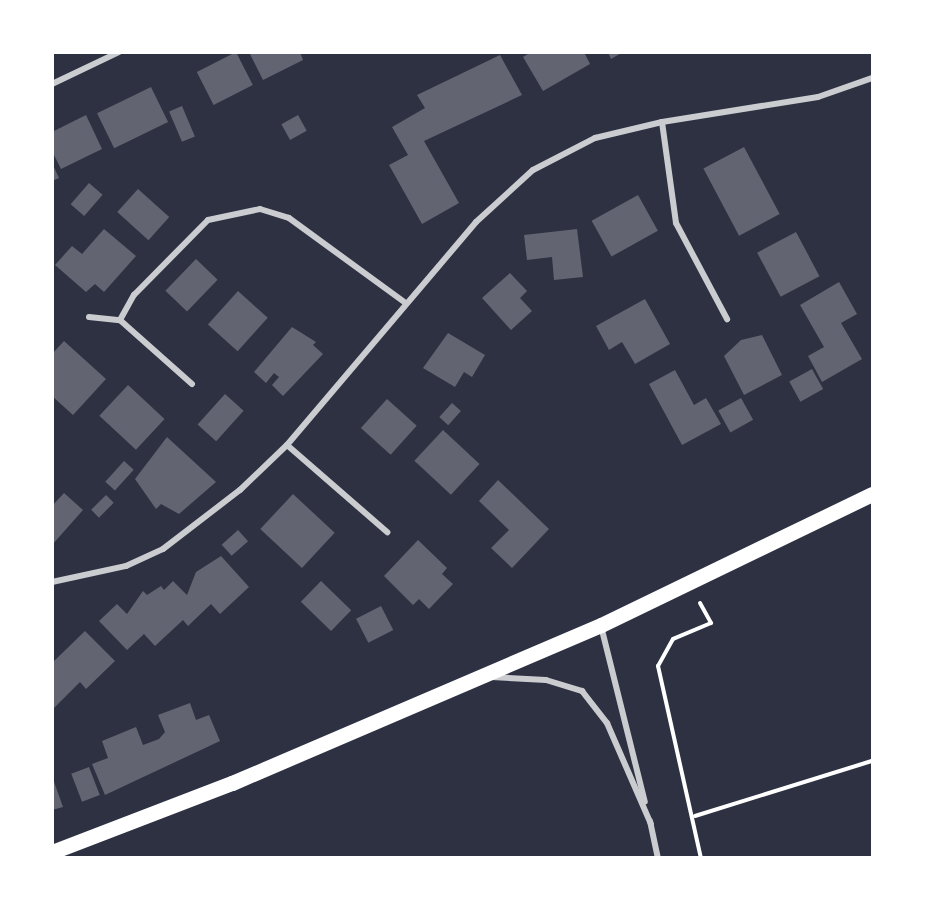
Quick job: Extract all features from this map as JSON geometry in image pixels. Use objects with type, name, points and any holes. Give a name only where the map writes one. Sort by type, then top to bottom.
[{"type":"main road","points":[[52,852],[601,625],[873,494]]},
{"type":"street","points":[[52,84],[119,52]]},
{"type":"street","points":[[52,582],[126,566],[163,549],[240,490],[287,445],[404,302],[476,222],[532,170],[595,138],[662,122],[818,97],[873,78]]},
{"type":"street","points":[[662,122],[676,223],[727,319]]},
{"type":"street","points":[[120,320],[134,295],[208,220],[260,209],[315,234],[404,302]]},
{"type":"street","points":[[89,317],[120,320],[192,384]]},
{"type":"street","points":[[287,445],[387,532]]},
{"type":"street","points":[[601,625],[658,858]]},
{"type":"street","points":[[481,676],[546,680],[582,691],[607,723],[651,824]]},
{"type":"path","points":[[690,584],[711,623],[673,639],[658,666],[696,816],[701,858]]},
{"type":"path","points":[[696,816],[873,761]]},
{"type":"building","points":[[236,52],[253,85],[214,105],[197,72]]},
{"type":"building","points":[[249,52],[300,52],[303,60],[263,80]]},
{"type":"building","points":[[531,52],[584,52],[590,64],[543,91],[523,57]]},
{"type":"building","points":[[608,52],[623,52],[611,59]]},
{"type":"building","points":[[500,55],[522,95],[424,141],[459,203],[422,224],[389,165],[408,155],[392,127],[425,108],[417,95]]},
{"type":"building","points":[[151,87],[168,122],[114,148],[97,113]]},
{"type":"building","points":[[182,106],[195,136],[182,142],[169,111]]},
{"type":"building","points":[[86,115],[102,149],[61,169],[52,151],[52,132]]},
{"type":"building","points":[[298,115],[307,131],[290,140],[281,124]]},
{"type":"building","points":[[744,147],[780,214],[739,236],[703,169]]},
{"type":"building","points":[[52,163],[59,178],[52,181]]},
{"type":"building","points":[[89,183],[103,195],[84,216],[71,204]]},
{"type":"building","points":[[138,189],[169,217],[148,240],[117,212]]},
{"type":"building","points":[[638,195],[658,231],[612,257],[592,221]]},
{"type":"building","points":[[104,229],[136,256],[104,292],[95,284],[86,292],[55,265],[72,246],[82,254]]},
{"type":"building","points":[[577,229],[583,277],[554,280],[552,257],[527,260],[524,235]]},
{"type":"building","points":[[796,232],[819,276],[781,297],[757,253]]},
{"type":"building","points":[[196,259],[218,280],[187,311],[165,291]]},
{"type":"building","points":[[510,273],[527,291],[520,298],[532,311],[511,330],[482,298]]},
{"type":"building","points":[[839,282],[857,314],[841,323],[862,359],[822,382],[808,356],[824,347],[800,305]]},
{"type":"building","points":[[238,291],[268,318],[238,351],[208,324]]},
{"type":"building","points":[[645,299],[670,344],[635,364],[622,342],[609,350],[596,326]]},
{"type":"building","points":[[292,327],[316,342],[313,345],[323,354],[283,396],[272,385],[279,377],[274,373],[266,383],[254,372]]},
{"type":"building","points":[[448,333],[485,355],[472,377],[464,372],[455,387],[423,368]]},
{"type":"building","points":[[762,335],[782,375],[744,395],[724,356],[741,340]]},
{"type":"building","points":[[64,341],[106,379],[73,415],[52,396],[52,354]]},
{"type":"building","points":[[812,369],[823,389],[800,402],[789,382]]},
{"type":"building","points":[[675,370],[694,405],[706,398],[721,424],[682,445],[649,384]]},
{"type":"building","points":[[128,385],[165,419],[136,450],[99,416]]},
{"type":"building","points":[[225,394],[244,411],[216,441],[198,424]]},
{"type":"building","points":[[741,398],[753,420],[730,432],[718,411]]},
{"type":"building","points":[[387,399],[417,426],[391,455],[361,428]]},
{"type":"building","points":[[452,403],[461,411],[448,425],[439,417]]},
{"type":"building","points":[[443,430],[480,464],[451,495],[414,461]]},
{"type":"building","points":[[167,437],[216,482],[179,514],[161,504],[156,509],[135,479]]},
{"type":"building","points":[[124,461],[134,470],[115,491],[105,482]]},
{"type":"building","points":[[498,480],[549,529],[512,568],[491,548],[509,530],[479,501]]},
{"type":"building","points":[[64,493],[83,510],[52,545],[52,506]]},
{"type":"building","points":[[293,494],[335,533],[302,568],[260,529]]},
{"type":"building","points":[[106,495],[114,503],[99,518],[91,510]]},
{"type":"building","points":[[238,530],[248,541],[232,556],[222,545]]},
{"type":"building","points":[[418,540],[447,568],[442,574],[453,584],[429,609],[419,599],[413,605],[384,576]]},
{"type":"building","points":[[221,556],[249,587],[220,614],[211,604],[188,626],[183,620],[155,646],[144,634],[127,650],[99,621],[117,604],[127,614],[143,591],[147,595],[161,586],[164,590],[173,581],[187,595],[196,572]]},
{"type":"building","points":[[321,581],[351,610],[331,631],[301,602]]},
{"type":"building","points":[[381,606],[393,630],[368,643],[356,619]]},
{"type":"building","points":[[85,631],[115,661],[86,689],[80,682],[54,708],[52,663]]},
{"type":"building","points":[[190,703],[196,720],[209,715],[220,741],[105,795],[92,764],[108,758],[102,741],[136,727],[143,745],[159,739],[165,732],[158,715]]},
{"type":"building","points":[[89,767],[100,795],[82,802],[71,774]]},
{"type":"building","points":[[52,776],[63,807],[52,810]]}]
